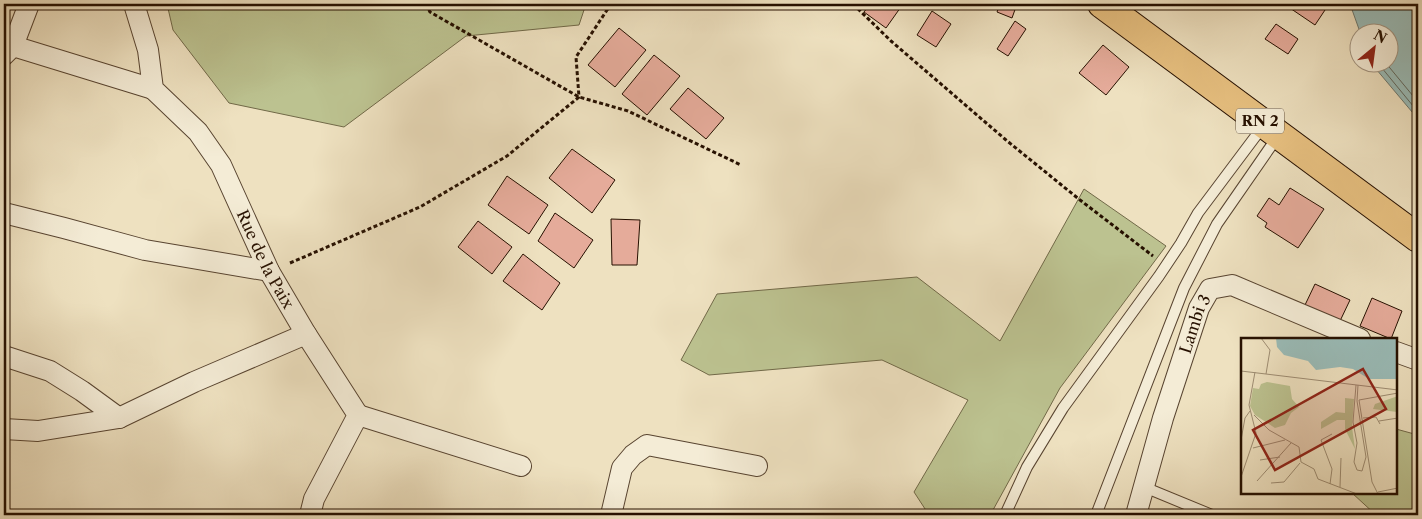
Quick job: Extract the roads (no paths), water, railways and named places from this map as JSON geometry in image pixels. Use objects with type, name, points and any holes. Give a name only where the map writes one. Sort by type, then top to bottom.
[{"type":"main road","name":"RN 2","points":[[1102,4],[1418,238]]},
{"type":"street","points":[[29,4],[8,51],[153,89],[148,50],[134,4]]},
{"type":"street","name":"Rue de la Paix","points":[[153,89],[198,132],[221,165],[269,272],[358,415]]},
{"type":"street","points":[[4,213],[145,250],[269,272]]},
{"type":"street","name":"Lambi 3","points":[[1136,515],[1163,418],[1199,308],[1210,289],[1232,285],[1358,338]]},
{"type":"street","points":[[4,429],[38,431],[118,418],[194,382],[306,334]]},
{"type":"street","points":[[1397,352],[1418,360]]},
{"type":"street","points":[[4,356],[50,371],[82,391],[118,418]]},
{"type":"street","points":[[310,515],[314,499],[358,415],[521,466]]},
{"type":"street","points":[[611,515],[622,468],[633,455],[647,445],[757,466]]},
{"type":"lane","points":[[1005,515],[1027,467],[1063,408],[1166,266],[1198,213],[1271,130]]},
{"type":"lane","points":[[1096,515],[1184,288],[1217,224],[1271,130]]},
{"type":"lane","points":[[1144,486],[1212,515]]},
{"type":"water","points":[[1350,4],[1418,4],[1418,119],[1379,72],[1400,72],[1400,22],[1356,22]]}]
